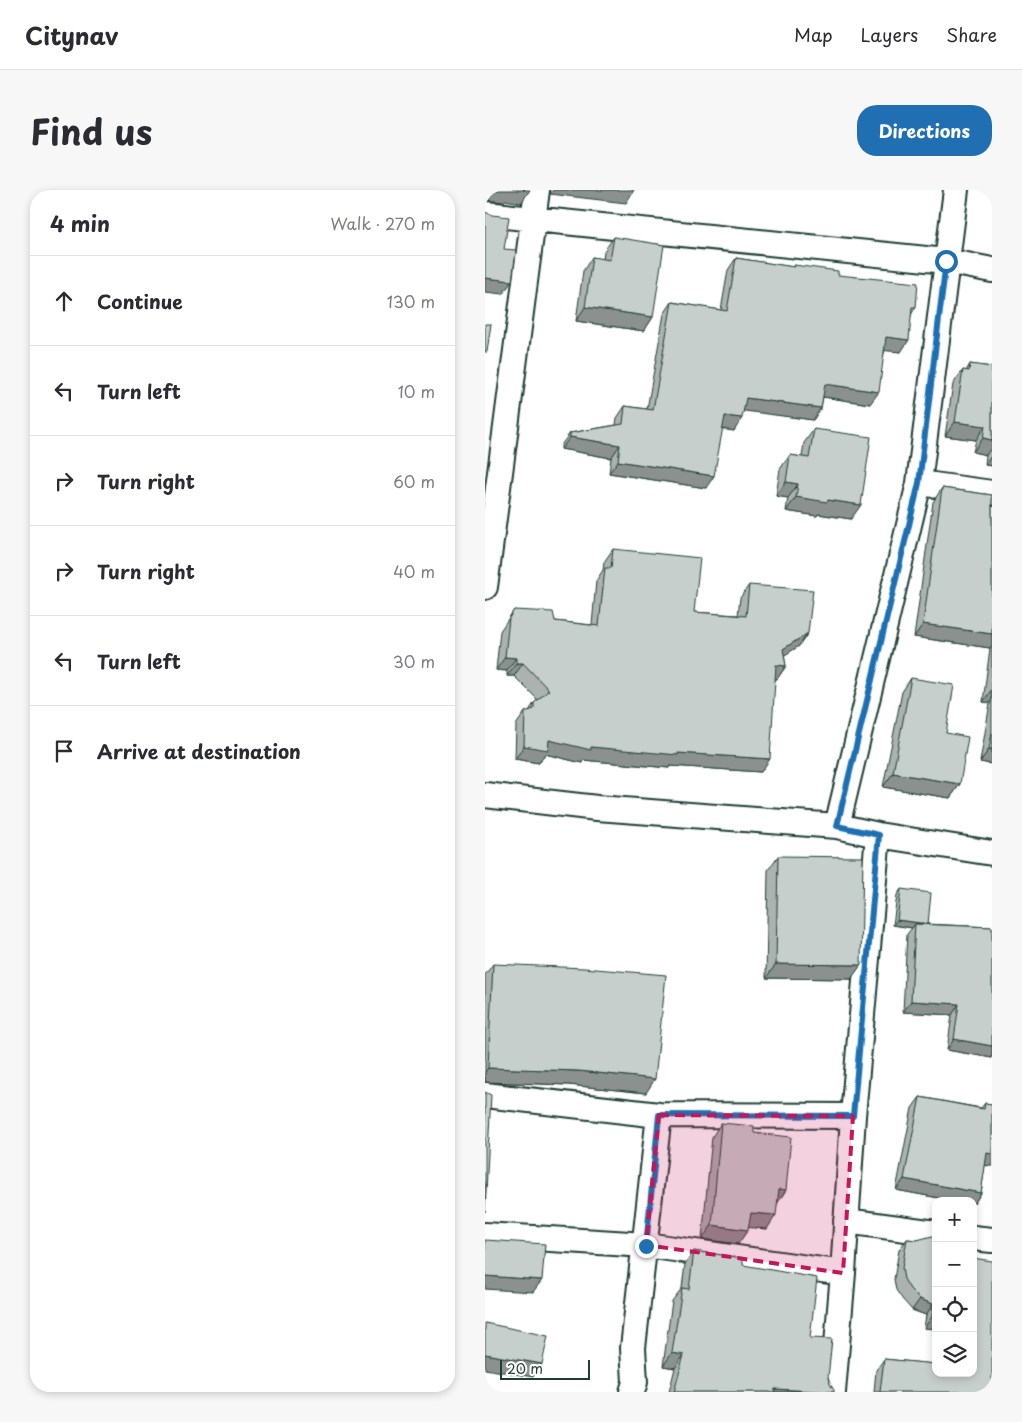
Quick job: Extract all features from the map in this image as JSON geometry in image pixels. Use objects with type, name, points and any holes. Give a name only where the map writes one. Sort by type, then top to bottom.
[{"type":"street","points":[[485,586],[537,190]]},
{"type":"street","points":[[837,826],[919,483],[956,190]]},
{"type":"street","points":[[485,214],[946,261],[992,270]]},
{"type":"street","points":[[919,483],[992,493]]},
{"type":"street","points":[[485,796],[597,808],[837,826],[879,835],[992,853]]},
{"type":"street","points":[[833,1392],[853,1116],[879,835]]},
{"type":"street","points":[[485,1095],[659,1115],[853,1116]]},
{"type":"street","points":[[631,1392],[635,1382],[633,1348],[646,1246],[659,1115]]},
{"type":"street","points":[[846,1221],[932,1232]]},
{"type":"street","points":[[485,1236],[646,1246],[843,1273]]},
{"type":"street","points":[[977,1238],[992,1240]]},
{"type":"highlighted area","points":[[659,1115],[853,1116],[843,1273],[646,1245]]},
{"type":"building","points":[[485,212],[492,215],[509,217],[504,249],[516,250],[512,281],[485,278]]},
{"type":"building","points":[[614,237],[664,245],[653,317],[585,307],[592,257],[610,260]]},
{"type":"building","points":[[736,258],[794,267],[794,265],[838,271],[838,275],[918,283],[916,307],[912,307],[909,340],[886,337],[879,392],[825,384],[821,408],[746,398],[742,418],[725,416],[714,476],[618,461],[620,445],[570,437],[570,433],[623,424],[625,406],[653,410],[672,302],[727,311]]},
{"type":"building","points":[[485,324],[491,324],[487,352],[485,352]]},
{"type":"building","points":[[970,364],[992,367],[992,440],[983,438],[985,426],[955,422],[963,370],[969,371]]},
{"type":"building","points":[[814,429],[871,437],[861,505],[796,497],[798,484],[786,482],[790,455],[809,458]]},
{"type":"building","points":[[942,488],[992,495],[992,634],[923,624]]},
{"type":"building","points":[[613,549],[700,558],[694,612],[746,616],[749,585],[813,590],[808,633],[783,649],[786,666],[776,665],[770,759],[678,753],[678,755],[591,747],[591,750],[549,740],[548,750],[524,746],[525,712],[534,709],[534,703],[549,690],[523,663],[516,663],[516,658],[505,657],[509,618],[514,610],[553,612],[555,621],[599,626],[605,568],[611,568]]},
{"type":"building","points":[[911,678],[954,685],[946,733],[968,737],[960,784],[893,773]]},
{"type":"building","points":[[992,733],[992,749],[989,749]]},
{"type":"building","points":[[778,856],[863,857],[861,965],[776,964]]},
{"type":"building","points":[[901,889],[931,893],[928,924],[897,920]]},
{"type":"building","points":[[915,924],[992,927],[992,1046],[954,1039],[959,1004],[911,1001]]},
{"type":"building","points":[[493,964],[584,968],[666,975],[655,1079],[579,1071],[488,1068]]},
{"type":"building","points":[[485,1092],[491,1095],[485,1212]]},
{"type":"building","points":[[920,1097],[984,1109],[985,1103],[992,1104],[992,1154],[987,1153],[981,1193],[904,1179]]},
{"type":"building","points":[[721,1123],[754,1126],[754,1133],[791,1137],[786,1190],[779,1189],[776,1215],[751,1213],[748,1230],[712,1225]]},
{"type":"building","points":[[932,1236],[932,1304],[920,1299],[910,1289],[904,1279],[902,1268],[907,1239],[917,1240]]},
{"type":"building","points":[[485,1240],[545,1244],[542,1280],[485,1276]]},
{"type":"building","points":[[694,1251],[743,1258],[743,1265],[817,1278],[810,1338],[832,1339],[828,1378],[834,1392],[775,1389],[774,1392],[674,1392],[684,1355],[672,1353],[682,1288],[689,1289]]},
{"type":"building","points":[[977,1259],[992,1261],[992,1392],[880,1392],[884,1359],[932,1364],[932,1377],[977,1377]]},
{"type":"building","points":[[485,1323],[548,1336],[542,1364],[485,1354]]},
{"type":"route","points":[[646,1246],[659,1115],[853,1116],[879,835],[837,826],[919,483],[946,261]]}]
